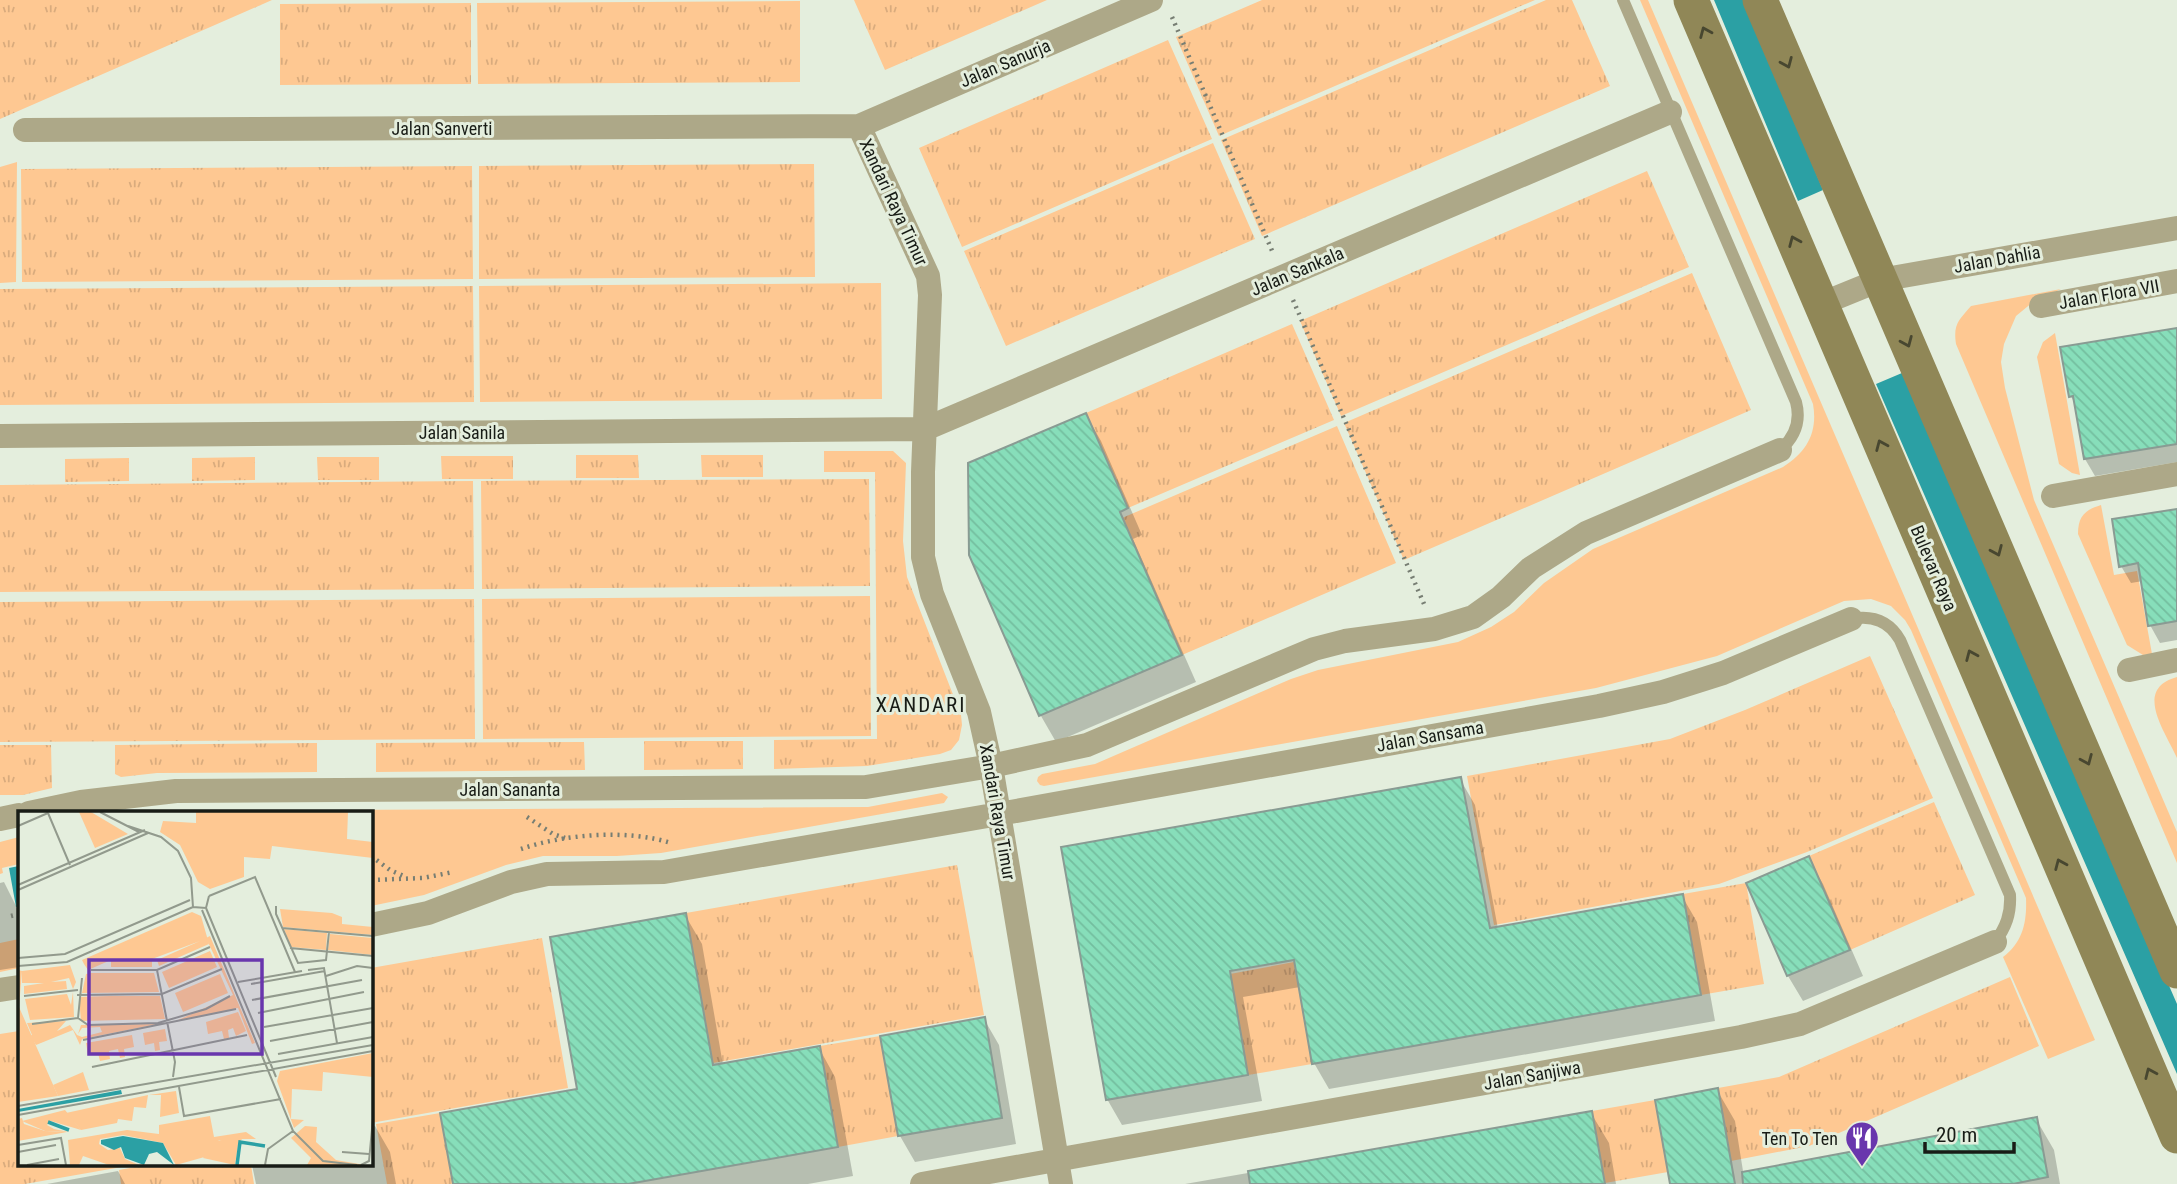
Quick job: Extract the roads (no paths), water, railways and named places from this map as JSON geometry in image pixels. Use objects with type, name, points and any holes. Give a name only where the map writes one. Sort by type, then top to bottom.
[{"type":"street","name":"Bulevar Raya","points":[[1691,0],[2177,1136]]},
{"type":"street","points":[[1760,0],[2177,971]]},
{"type":"street","name":"Jalan Sanurja","points":[[859,126],[1161,6]]},
{"type":"street","name":"Jalan Sankala","points":[[925,429],[1670,112]]},
{"type":"street","name":"Jalan Sanverti","points":[[25,130],[859,126]]},
{"type":"street","name":"Xandari Raya Timur","points":[[859,126],[928,276],[930,295],[923,557],[932,594],[979,712],[992,766],[1058,1172]]},
{"type":"street","name":"Jalan Dahlia","points":[[1821,304],[1880,280],[2177,228]]},
{"type":"street","name":"Jalan Flora VII","points":[[2041,306],[2177,281]]},
{"type":"street","name":"Jalan Sanila","points":[[0,436],[925,429]]},
{"type":"street","points":[[992,766],[1087,745],[1314,649],[1345,641],[1434,629],[1473,617],[1501,597],[1531,568],[1586,533],[1780,450]]},
{"type":"street","points":[[2053,496],[2177,474]]},
{"type":"street","name":"Jalan Sansama","points":[[999,814],[1664,692],[1723,673],[1851,619]]},
{"type":"street","points":[[2129,670],[2177,660]]},
{"type":"street","name":"Jalan Sananta","points":[[38,811],[81,802],[176,791],[866,787],[992,766]]},
{"type":"street","points":[[373,925],[428,913],[511,882],[547,874],[664,872],[999,814]]},
{"type":"street","points":[[0,819],[18,815]]},
{"type":"street","name":"Jalan Sanjiwa","points":[[922,1184],[1058,1172],[1800,1024],[1995,942]]},
{"type":"street","points":[[0,990],[18,987]]},
{"type":"lane","points":[[1623,0],[1796,402],[1796,427],[1793,436],[1780,450]]},
{"type":"lane","points":[[1851,619],[1861,617],[1881,621],[1896,632],[1900,640],[2010,895],[2009,915],[1995,942]]},
{"type":"water","points":[[1714,0],[1744,0],[1823,190],[1798,201]]},
{"type":"water","points":[[1902,373],[2177,1004],[2177,1074],[1876,384]]},
{"type":"water","points":[[18,866],[16,907],[9,868]]},
{"type":"place","name":"Ten To Ten","points":[[1862,1168]]},
{"type":"district","name":"XANDARI","points":[[921,705]]}]
